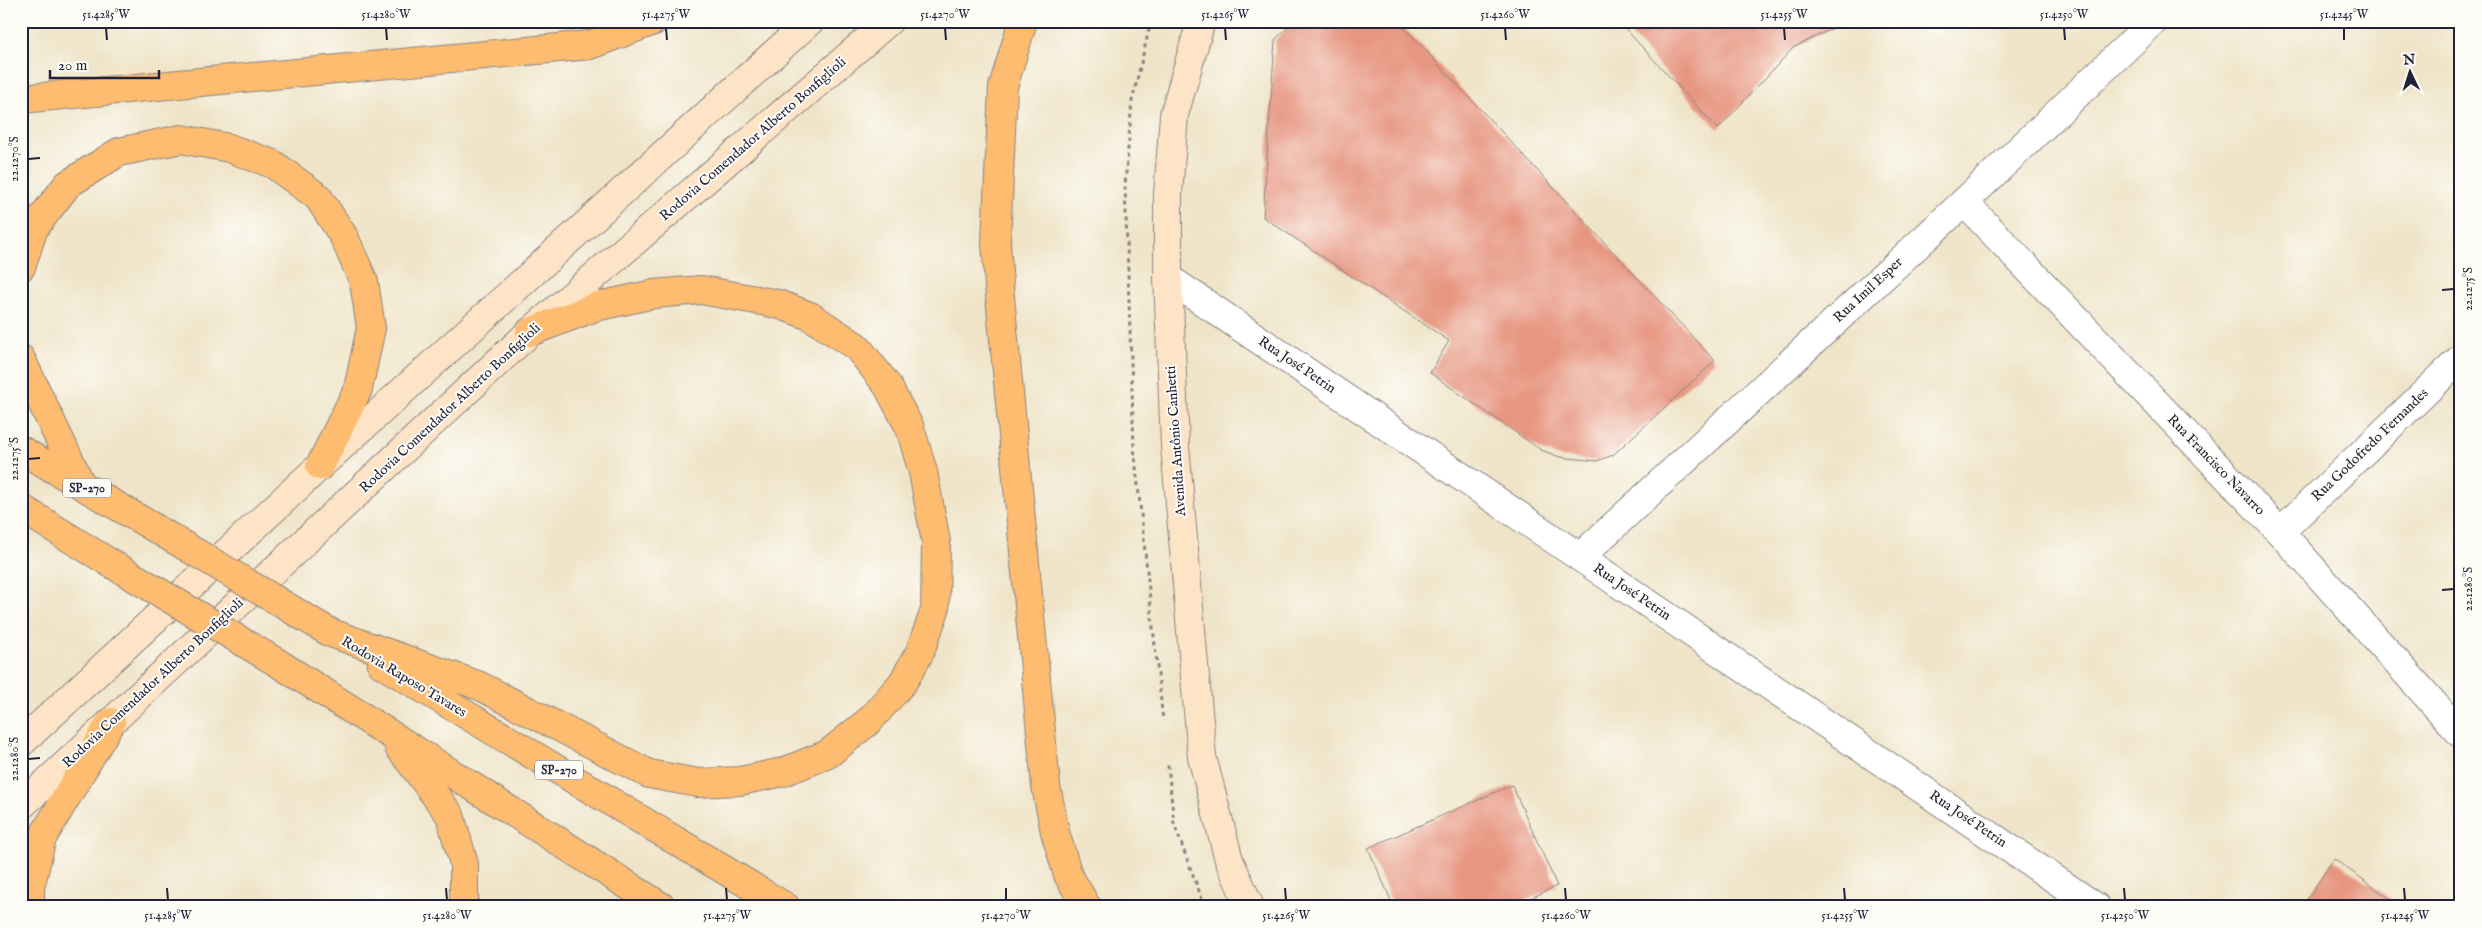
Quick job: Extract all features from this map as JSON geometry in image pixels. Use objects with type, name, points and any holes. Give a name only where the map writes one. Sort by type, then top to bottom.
[{"type":"highway","points":[[21,99],[590,45],[654,21]]},
{"type":"highway","points":[[1023,21],[1003,88],[996,242],[999,286],[1046,786],[1068,875],[1087,907]]},
{"type":"highway","points":[[21,267],[34,228],[68,184],[119,152],[181,139],[229,148],[273,164],[318,197],[344,237],[364,282],[371,328],[358,389],[320,466]]},
{"type":"highway","points":[[331,633],[480,686],[649,774],[698,784],[740,781],[774,774],[828,754],[870,720],[903,682],[920,652],[935,610],[936,542],[923,472],[910,428],[887,385],[857,347],[810,316],[778,304],[702,290],[654,294],[595,308],[530,332]]},
{"type":"highway","points":[[21,359],[81,484]]},
{"type":"highway","name":"Rodovia Raposo Tavares","points":[[21,450],[331,633],[786,907]]},
{"type":"highway","points":[[21,508],[278,663],[662,907]]},
{"type":"highway","points":[[30,907],[30,888],[42,838],[111,722]]},
{"type":"highway","points":[[388,733],[450,815],[464,864],[464,907]]},
{"type":"main road","points":[[21,743],[320,466],[810,21]]},
{"type":"main road","name":"Rodovia Comendador Alberto Bonfiglioli","points":[[21,806],[530,332],[888,21]]},
{"type":"main road","name":"Avenida Antônio Canhetti","points":[[1201,21],[1174,115],[1168,194],[1168,278],[1175,446],[1202,757],[1229,860],[1250,907]]},
{"type":"main road","name":"Avenida Antônio Canhetti","points":[[1229,860],[1263,907]]},
{"type":"street","name":"Rua Imil Esper","points":[[1580,557],[1964,202],[2154,21]]},
{"type":"street","name":"Rua Francisco Navarro","points":[[1964,202],[2280,532],[2461,734]]},
{"type":"street","name":"Rua José Petrin","points":[[1168,278],[2096,907]]},
{"type":"street","name":"Rua Godofredo Fernandes","points":[[2280,532],[2461,358]]},
{"type":"building","points":[[1294,21],[1398,21],[1715,361],[1613,455],[1597,461],[1560,457],[1541,450],[1430,373],[1449,341],[1263,217],[1275,40]]},
{"type":"building","points":[[1618,21],[1847,21],[1793,48],[1718,129]]},
{"type":"building","points":[[1512,785],[1557,886],[1511,907],[1394,907],[1368,848]]},
{"type":"building","points":[[2334,859],[2365,881],[2402,907],[2301,907]]}]
